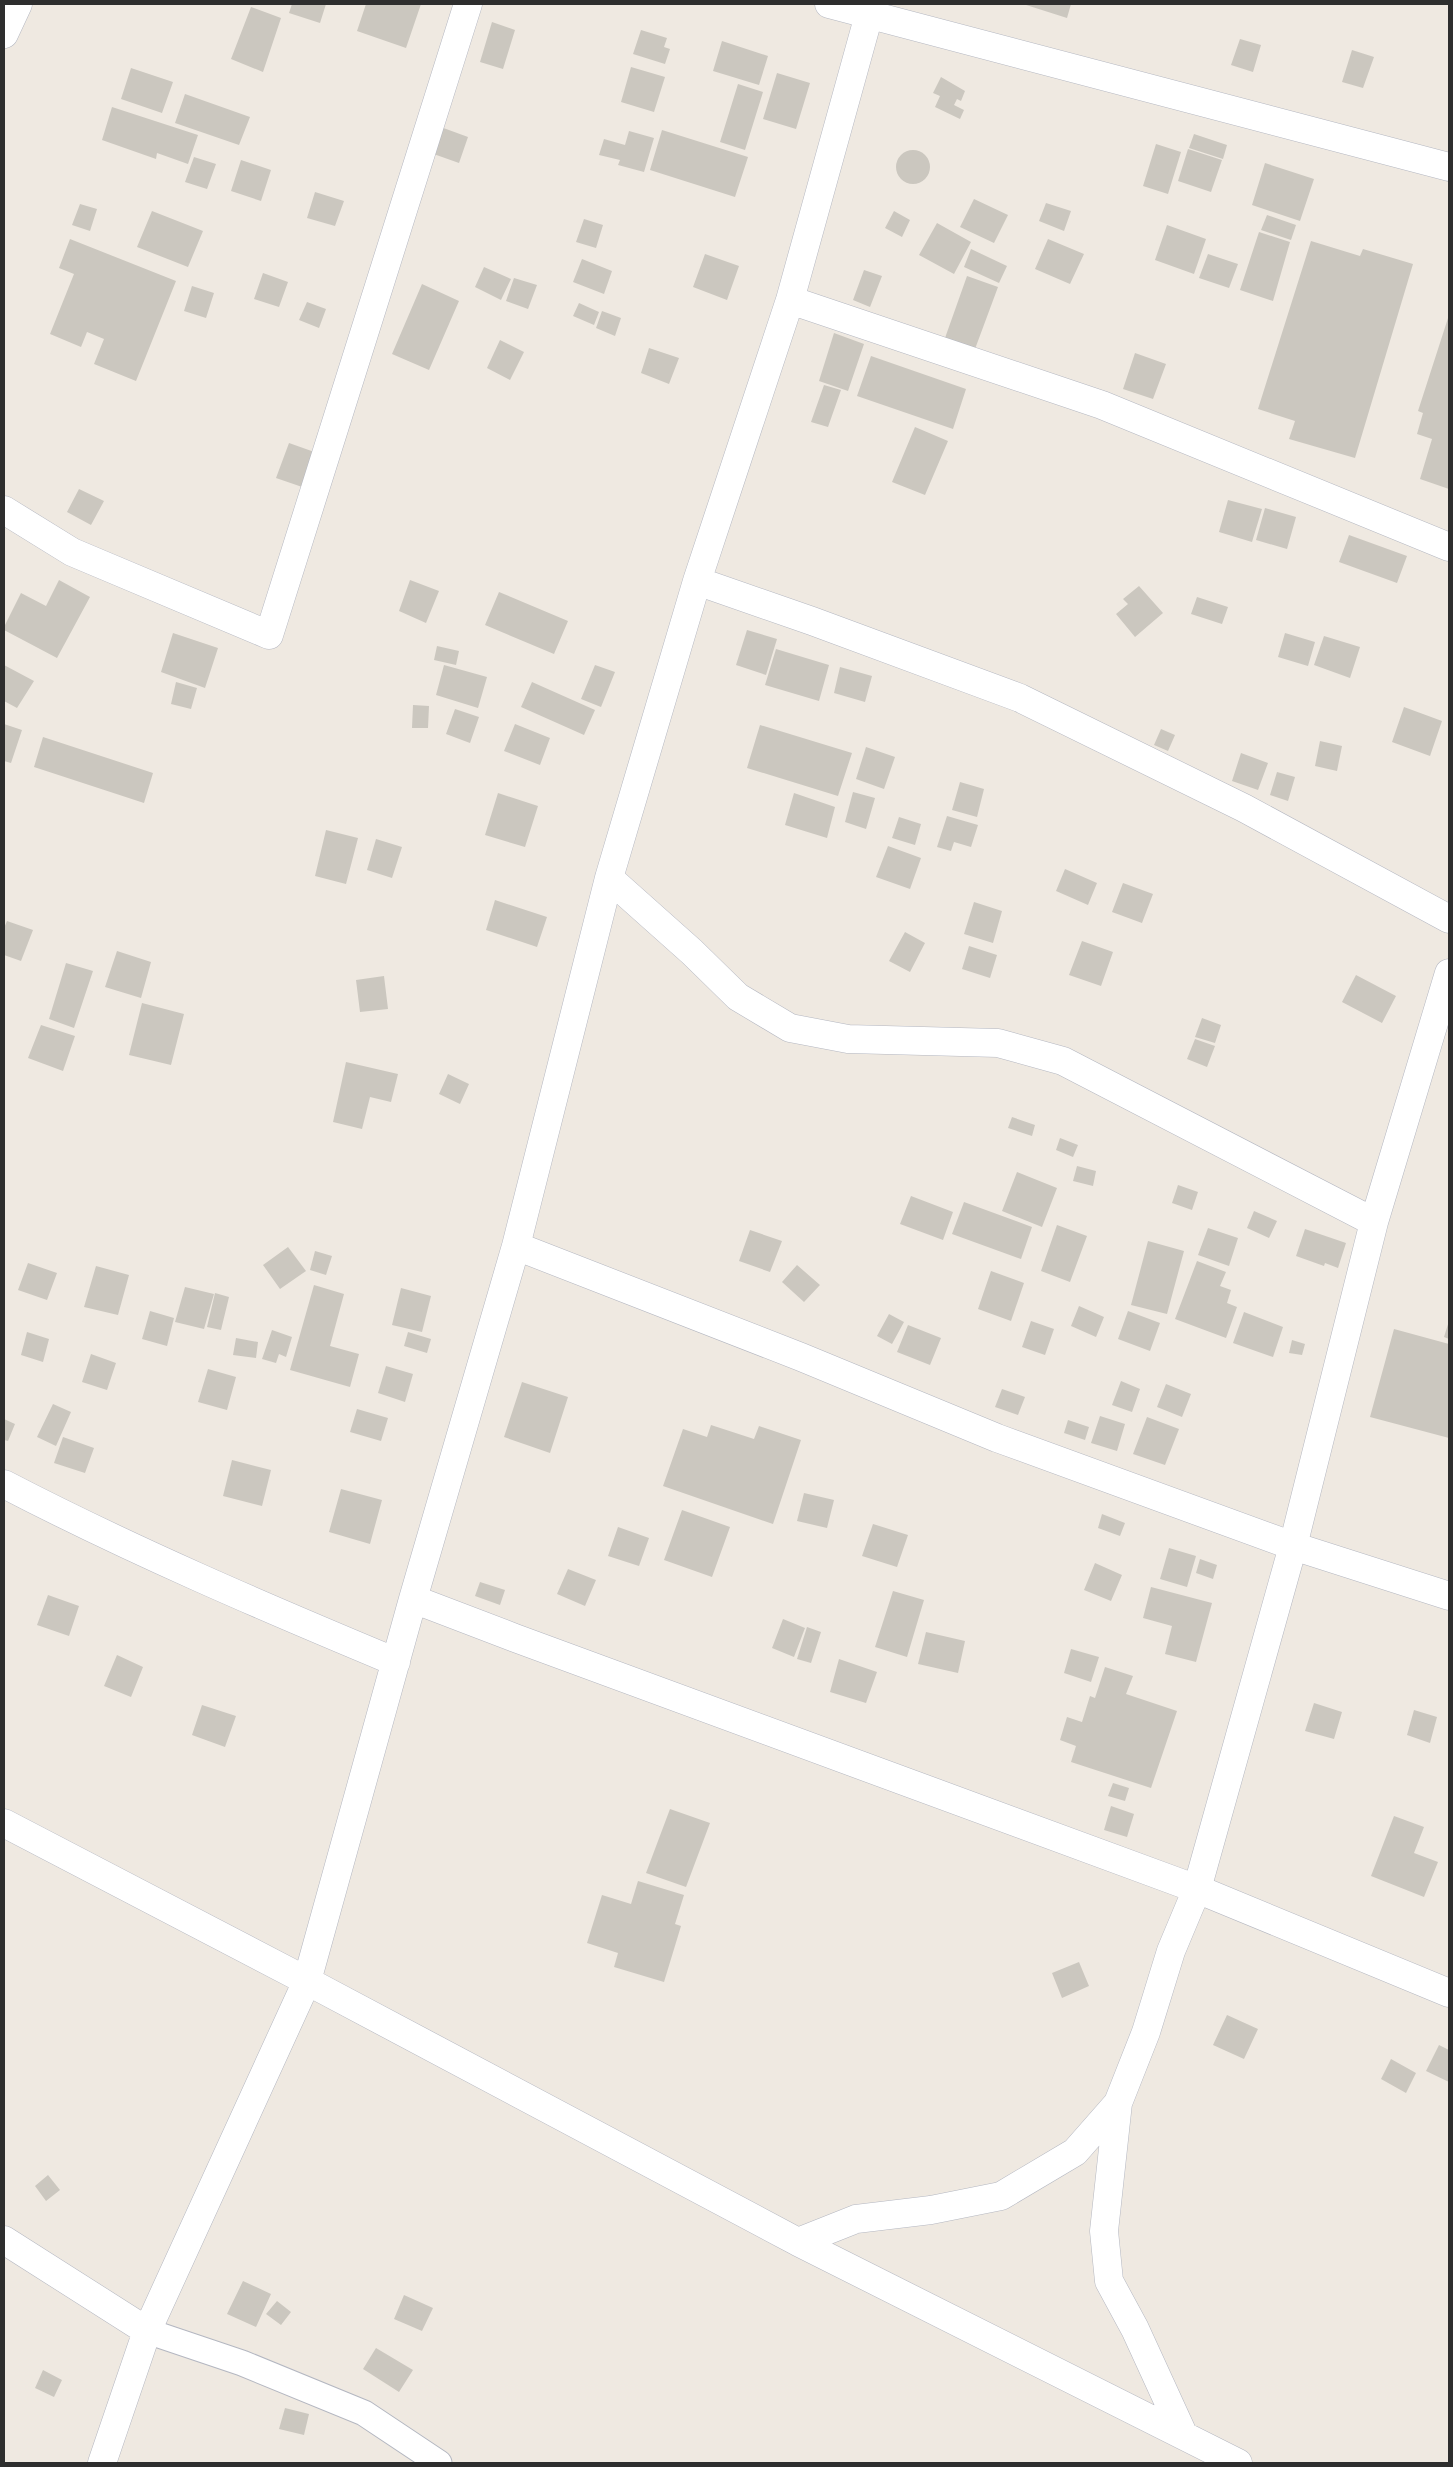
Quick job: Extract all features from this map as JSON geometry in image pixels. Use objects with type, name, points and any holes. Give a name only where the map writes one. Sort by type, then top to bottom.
[{"type":"street","points":[[4,34],[18,4]]},
{"type":"street","points":[[4,510],[72,552],[269,635],[468,4]]},
{"type":"street","points":[[829,4],[871,10],[1449,167]]},
{"type":"street","points":[[102,2463],[147,2331],[307,1981],[413,1598],[516,1246],[609,878],[697,581],[790,300],[871,10]]},
{"type":"street","points":[[790,300],[1102,405],[1449,547]]},
{"type":"street","points":[[697,581],[821,624],[1020,698],[1244,808],[1449,919]]},
{"type":"street","points":[[609,878],[692,952],[738,997],[790,1028],[848,1039],[998,1043],[1063,1061],[1374,1222]]},
{"type":"street","points":[[1184,2436],[1135,2329],[1109,2282],[1104,2231],[1118,2103],[1146,2032],[1170,1952],[1197,1889],[1293,1546],[1374,1222],[1449,973]]},
{"type":"street","points":[[516,1246],[792,1353],[997,1438],[1293,1546],[1449,1596]]},
{"type":"street","points":[[4,1484],[57,1511],[272,1610],[396,1662]]},
{"type":"street","points":[[413,1598],[515,1638],[1197,1889],[1449,1993]]},
{"type":"street","points":[[4,1823],[307,1981],[798,2242],[1238,2463]]},
{"type":"street","points":[[798,2242],[856,2219],[931,2210],[1001,2196],[1075,2152],[1118,2103]]},
{"type":"street","points":[[4,2240],[147,2331]]},
{"type":"lane","points":[[147,2331],[242,2364],[364,2413],[439,2463]]},
{"type":"building","points":[[292,4],[326,4],[320,23],[289,13]]},
{"type":"building","points":[[366,4],[421,4],[406,48],[357,31]]},
{"type":"building","points":[[1023,4],[1071,4],[1067,18]]},
{"type":"building","points":[[251,7],[281,18],[263,72],[231,59]]},
{"type":"building","points":[[492,22],[515,30],[503,69],[480,62]]},
{"type":"building","points":[[641,30],[667,38],[664,47],[670,49],[665,64],[633,54]]},
{"type":"building","points":[[1240,39],[1261,45],[1253,72],[1231,65]]},
{"type":"building","points":[[722,41],[768,56],[759,85],[713,71]]},
{"type":"building","points":[[1352,50],[1374,57],[1363,88],[1342,82]]},
{"type":"building","points":[[631,67],[665,77],[654,112],[621,102]]},
{"type":"building","points":[[131,68],[173,82],[162,113],[121,99]]},
{"type":"building","points":[[777,73],[810,83],[796,129],[763,119]]},
{"type":"building","points":[[941,77],[965,91],[961,101],[957,99],[954,105],[964,110],[960,119],[935,107],[940,96],[933,93]]},
{"type":"building","points":[[738,84],[763,92],[745,150],[720,142]]},
{"type":"building","points":[[185,94],[250,117],[239,145],[175,123]]},
{"type":"building","points":[[112,107],[198,135],[188,164],[157,153],[156,159],[102,140]]},
{"type":"building","points":[[438,126],[468,137],[459,163],[428,152]]},
{"type":"building","points":[[662,130],[748,157],[735,197],[650,170]]},
{"type":"building","points":[[629,131],[654,138],[644,172],[618,165],[620,160],[599,155],[604,139],[625,145]]},
{"type":"building","points":[[1194,134],[1227,145],[1223,159],[1189,148]]},
{"type":"building","points":[[1156,144],[1181,152],[1168,194],[1143,186]]},
{"type":"building","points":[[1188,149],[1222,160],[1211,192],[1178,181]]},
{"type":"building","points":[[913,150],[920,151],[925,155],[929,160],[929,174],[925,179],[920,183],[913,184],[906,183],[901,179],[897,174],[896,167],[897,160],[901,155],[906,151]]},
{"type":"building","points":[[194,157],[216,164],[207,189],[185,182]]},
{"type":"building","points":[[241,160],[271,170],[261,201],[231,191]]},
{"type":"building","points":[[1265,163],[1314,179],[1300,221],[1252,205]]},
{"type":"building","points":[[315,192],[344,201],[335,226],[307,218]]},
{"type":"building","points":[[974,199],[1008,215],[994,243],[960,227]]},
{"type":"building","points":[[1046,203],[1071,211],[1064,231],[1039,221]]},
{"type":"building","points":[[80,204],[97,209],[90,231],[72,225]]},
{"type":"building","points":[[152,211],[203,231],[188,267],[137,247]]},
{"type":"building","points":[[894,211],[910,220],[902,237],[885,228]]},
{"type":"building","points":[[1267,215],[1296,225],[1291,240],[1261,230]]},
{"type":"building","points":[[584,219],[603,225],[596,248],[576,242]]},
{"type":"building","points":[[937,223],[971,242],[954,274],[919,255]]},
{"type":"building","points":[[1167,225],[1206,239],[1194,274],[1155,260]]},
{"type":"building","points":[[1259,232],[1290,242],[1273,301],[1240,290]]},
{"type":"building","points":[[70,239],[176,281],[136,381],[94,364],[104,339],[87,332],[81,347],[50,334],[74,274],[59,268]]},
{"type":"building","points":[[1048,239],[1084,254],[1070,284],[1035,269]]},
{"type":"building","points":[[1311,241],[1360,256],[1363,249],[1413,264],[1355,458],[1289,439],[1295,421],[1258,409]]},
{"type":"building","points":[[971,249],[1007,266],[999,283],[964,267]]},
{"type":"building","points":[[705,254],[739,266],[727,300],[693,287]]},
{"type":"building","points":[[1208,254],[1238,264],[1229,288],[1199,278]]},
{"type":"building","points":[[582,259],[612,271],[604,294],[573,282]]},
{"type":"building","points":[[484,267],[511,279],[501,300],[475,287]]},
{"type":"building","points":[[864,270],[882,276],[870,307],[853,300]]},
{"type":"building","points":[[263,273],[288,282],[279,307],[254,299]]},
{"type":"building","points":[[967,276],[998,287],[975,349],[945,338]]},
{"type":"building","points":[[514,278],[537,285],[528,309],[506,301]]},
{"type":"building","points":[[422,284],[459,301],[429,370],[392,354]]},
{"type":"building","points":[[192,286],[214,293],[206,318],[184,311]]},
{"type":"building","points":[[307,302],[326,309],[319,328],[299,320]]},
{"type":"building","points":[[579,303],[599,312],[594,325],[573,316]]},
{"type":"building","points":[[602,311],[621,318],[615,336],[596,328]]},
{"type":"building","points":[[1449,315],[1449,489],[1420,479],[1432,439],[1417,434],[1423,413],[1418,411]]},
{"type":"building","points":[[834,333],[864,344],[848,391],[819,381]]},
{"type":"building","points":[[500,340],[524,352],[510,380],[487,368]]},
{"type":"building","points":[[649,348],[679,358],[669,384],[641,373]]},
{"type":"building","points":[[1135,353],[1166,364],[1153,399],[1123,389]]},
{"type":"building","points":[[871,356],[966,389],[953,429],[857,396]]},
{"type":"building","points":[[824,385],[841,390],[828,427],[811,422]]},
{"type":"building","points":[[915,427],[948,441],[925,495],[892,482]]},
{"type":"building","points":[[289,443],[320,454],[308,489],[276,478]]},
{"type":"building","points":[[79,489],[104,501],[91,525],[67,512]]},
{"type":"building","points":[[1228,500],[1262,509],[1252,542],[1219,532]]},
{"type":"building","points":[[1265,508],[1296,517],[1287,549],[1256,540]]},
{"type":"building","points":[[1349,535],[1407,556],[1397,583],[1339,562]]},
{"type":"building","points":[[59,580],[90,597],[57,658],[4,630],[4,627],[21,593],[46,606]]},
{"type":"building","points":[[410,580],[439,591],[426,623],[399,611]]},
{"type":"building","points":[[1139,586],[1163,613],[1135,637],[1116,614],[1128,604],[1123,599]]},
{"type":"building","points":[[499,592],[568,621],[554,654],[485,625]]},
{"type":"building","points":[[1197,597],[1228,607],[1222,624],[1191,614]]},
{"type":"building","points":[[747,630],[777,639],[766,675],[736,665]]},
{"type":"building","points":[[173,633],[218,648],[205,688],[161,672]]},
{"type":"building","points":[[1285,633],[1315,642],[1308,666],[1278,657]]},
{"type":"building","points":[[1324,636],[1360,647],[1350,678],[1314,665]]},
{"type":"building","points":[[437,646],[459,651],[456,665],[434,660]]},
{"type":"building","points":[[776,649],[829,665],[819,701],[765,685]]},
{"type":"building","points":[[4,665],[34,681],[17,708],[4,701]]},
{"type":"building","points":[[444,665],[487,677],[478,708],[436,695]]},
{"type":"building","points":[[595,665],[615,672],[601,707],[581,699]]},
{"type":"building","points":[[840,667],[872,676],[865,702],[834,693]]},
{"type":"building","points":[[176,682],[197,688],[191,709],[171,704]]},
{"type":"building","points":[[532,682],[595,710],[584,735],[521,707]]},
{"type":"building","points":[[413,705],[429,706],[428,728],[412,728]]},
{"type":"building","points":[[1404,707],[1442,721],[1430,756],[1392,742]]},
{"type":"building","points":[[455,709],[479,717],[470,743],[446,734]]},
{"type":"building","points":[[4,724],[22,730],[11,763],[4,761]]},
{"type":"building","points":[[515,724],[550,738],[540,765],[504,751]]},
{"type":"building","points":[[760,725],[852,753],[838,796],[747,768]]},
{"type":"building","points":[[1161,729],[1175,735],[1168,751],[1154,745]]},
{"type":"building","points":[[43,737],[153,773],[144,803],[34,767]]},
{"type":"building","points":[[1320,741],[1342,746],[1337,771],[1315,766]]},
{"type":"building","points":[[866,747],[895,757],[884,789],[856,779]]},
{"type":"building","points":[[1241,753],[1268,763],[1258,790],[1232,781]]},
{"type":"building","points":[[1277,772],[1295,777],[1288,801],[1270,795]]},
{"type":"building","points":[[960,782],[984,789],[977,817],[952,810]]},
{"type":"building","points":[[853,792],[875,798],[866,829],[845,822]]},
{"type":"building","points":[[498,793],[538,806],[525,847],[485,835]]},
{"type":"building","points":[[794,793],[835,807],[827,838],[785,825]]},
{"type":"building","points":[[947,816],[978,825],[971,847],[954,842],[951,851],[937,847]]},
{"type":"building","points":[[899,817],[921,824],[915,845],[892,838]]},
{"type":"building","points":[[326,830],[358,838],[346,884],[315,876]]},
{"type":"building","points":[[376,839],[402,847],[392,878],[367,870]]},
{"type":"building","points":[[888,846],[921,858],[910,889],[876,877]]},
{"type":"building","points":[[1065,869],[1097,883],[1088,905],[1056,891]]},
{"type":"building","points":[[1123,883],[1153,894],[1142,923],[1112,912]]},
{"type":"building","points":[[495,900],[547,917],[537,947],[486,930]]},
{"type":"building","points":[[974,902],[1002,911],[993,943],[964,934]]},
{"type":"building","points":[[7,921],[33,930],[21,961],[4,955],[4,928]]},
{"type":"building","points":[[905,932],[925,943],[910,972],[889,961]]},
{"type":"building","points":[[1082,941],[1113,952],[1101,986],[1069,975]]},
{"type":"building","points":[[969,946],[997,955],[990,978],[962,969]]},
{"type":"building","points":[[117,951],[151,962],[141,998],[105,987]]},
{"type":"building","points":[[66,963],[93,971],[74,1028],[49,1019]]},
{"type":"building","points":[[1356,975],[1396,996],[1382,1023],[1342,1002]]},
{"type":"building","points":[[384,976],[388,1009],[360,1012],[356,980]]},
{"type":"building","points":[[142,1003],[184,1014],[171,1065],[129,1055]]},
{"type":"building","points":[[1202,1018],[1221,1025],[1215,1043],[1195,1037]]},
{"type":"building","points":[[41,1025],[75,1036],[63,1071],[28,1058]]},
{"type":"building","points":[[1195,1039],[1215,1046],[1207,1067],[1187,1059]]},
{"type":"building","points":[[346,1062],[398,1074],[391,1102],[370,1097],[362,1129],[333,1122]]},
{"type":"building","points":[[448,1074],[469,1084],[460,1104],[439,1094]]},
{"type":"building","points":[[1012,1117],[1035,1125],[1032,1136],[1008,1128]]},
{"type":"building","points":[[1060,1138],[1078,1145],[1073,1157],[1056,1150]]},
{"type":"building","points":[[1077,1166],[1096,1171],[1093,1186],[1073,1181]]},
{"type":"building","points":[[1017,1172],[1057,1188],[1042,1227],[1002,1211]]},
{"type":"building","points":[[1178,1185],[1198,1192],[1192,1210],[1172,1203]]},
{"type":"building","points":[[911,1196],[953,1212],[943,1240],[900,1224]]},
{"type":"building","points":[[964,1202],[1032,1227],[1021,1259],[952,1234]]},
{"type":"building","points":[[1254,1211],[1277,1221],[1269,1238],[1247,1228]]},
{"type":"building","points":[[1057,1225],[1087,1236],[1070,1282],[1041,1271]]},
{"type":"building","points":[[1208,1228],[1238,1238],[1229,1266],[1198,1255]]},
{"type":"building","points":[[1305,1229],[1346,1243],[1338,1268],[1325,1263],[1324,1266],[1296,1256]]},
{"type":"building","points":[[750,1230],[782,1241],[770,1272],[739,1261]]},
{"type":"building","points":[[1148,1241],[1184,1251],[1167,1314],[1131,1305]]},
{"type":"building","points":[[288,1247],[306,1271],[280,1289],[263,1265]]},
{"type":"building","points":[[315,1251],[332,1256],[326,1275],[310,1270]]},
{"type":"building","points":[[1197,1261],[1226,1272],[1220,1286],[1231,1290],[1227,1303],[1237,1307],[1226,1338],[1175,1319]]},
{"type":"building","points":[[28,1263],[57,1273],[47,1300],[18,1290]]},
{"type":"building","points":[[797,1265],[820,1285],[804,1302],[782,1282]]},
{"type":"building","points":[[96,1266],[129,1275],[118,1315],[84,1307]]},
{"type":"building","points":[[991,1271],[1024,1283],[1011,1321],[978,1309]]},
{"type":"building","points":[[314,1285],[344,1294],[330,1346],[359,1354],[350,1387],[290,1370]]},
{"type":"building","points":[[185,1287],[214,1294],[204,1329],[175,1322]]},
{"type":"building","points":[[401,1288],[431,1296],[422,1332],[392,1325]]},
{"type":"building","points":[[215,1293],[229,1297],[221,1330],[207,1327]]},
{"type":"building","points":[[1079,1306],[1104,1317],[1096,1337],[1071,1326]]},
{"type":"building","points":[[150,1311],[174,1318],[167,1346],[142,1339]]},
{"type":"building","points":[[1128,1311],[1160,1323],[1150,1351],[1118,1339]]},
{"type":"building","points":[[1244,1312],[1283,1327],[1273,1357],[1233,1343]]},
{"type":"building","points":[[889,1314],[904,1322],[892,1344],[877,1336]]},
{"type":"building","points":[[1031,1321],[1054,1329],[1045,1355],[1022,1347]]},
{"type":"building","points":[[1449,1321],[1449,1339],[1444,1337]]},
{"type":"building","points":[[908,1325],[941,1338],[930,1365],[897,1352]]},
{"type":"building","points":[[1394,1329],[1449,1344],[1449,1438],[1370,1417]]},
{"type":"building","points":[[272,1330],[292,1337],[286,1357],[279,1354],[276,1363],[262,1359]]},
{"type":"building","points":[[27,1332],[49,1339],[43,1362],[21,1355]]},
{"type":"building","points":[[408,1332],[431,1339],[427,1353],[404,1346]]},
{"type":"building","points":[[236,1338],[258,1342],[256,1358],[233,1355]]},
{"type":"building","points":[[1292,1340],[1305,1344],[1302,1355],[1289,1353]]},
{"type":"building","points":[[91,1354],[116,1363],[107,1390],[82,1382]]},
{"type":"building","points":[[386,1366],[413,1374],[405,1402],[378,1393]]},
{"type":"building","points":[[208,1369],[236,1377],[227,1410],[198,1402]]},
{"type":"building","points":[[1121,1381],[1140,1389],[1132,1412],[1112,1405]]},
{"type":"building","points":[[522,1382],[568,1397],[550,1453],[504,1437]]},
{"type":"building","points":[[1166,1384],[1191,1394],[1182,1417],[1157,1407]]},
{"type":"building","points":[[1002,1389],[1025,1397],[1018,1415],[995,1407]]},
{"type":"building","points":[[53,1404],[71,1412],[56,1446],[37,1437]]},
{"type":"building","points":[[357,1409],[388,1418],[381,1441],[350,1432]]},
{"type":"building","points":[[1100,1416],[1125,1424],[1117,1451],[1091,1443]]},
{"type":"building","points":[[1147,1417],[1179,1429],[1165,1465],[1133,1454]]},
{"type":"building","points":[[4,1419],[15,1424],[8,1441],[4,1440]]},
{"type":"building","points":[[1068,1420],[1089,1427],[1085,1440],[1064,1433]]},
{"type":"building","points":[[711,1425],[754,1439],[759,1426],[801,1440],[773,1524],[663,1486],[683,1429],[707,1437]]},
{"type":"building","points":[[63,1437],[94,1448],[85,1473],[54,1463]]},
{"type":"building","points":[[232,1460],[271,1470],[262,1506],[223,1496]]},
{"type":"building","points":[[341,1489],[382,1500],[370,1544],[329,1532]]},
{"type":"building","points":[[804,1493],[834,1500],[827,1528],[797,1521]]},
{"type":"building","points":[[682,1510],[730,1527],[712,1577],[664,1560]]},
{"type":"building","points":[[1102,1514],[1125,1523],[1120,1536],[1098,1528]]},
{"type":"building","points":[[873,1524],[908,1535],[897,1567],[862,1556]]},
{"type":"building","points":[[618,1527],[649,1538],[639,1566],[608,1556]]},
{"type":"building","points":[[1169,1548],[1196,1556],[1187,1587],[1160,1579]]},
{"type":"building","points":[[1200,1559],[1217,1565],[1213,1579],[1196,1573]]},
{"type":"building","points":[[1095,1563],[1122,1575],[1111,1601],[1084,1590]]},
{"type":"building","points":[[568,1569],[596,1580],[585,1606],[557,1594]]},
{"type":"building","points":[[480,1582],[505,1590],[500,1605],[475,1596]]},
{"type":"building","points":[[1151,1587],[1212,1603],[1196,1662],[1165,1654],[1172,1626],[1143,1618]]},
{"type":"building","points":[[893,1591],[924,1600],[907,1657],[875,1647]]},
{"type":"building","points":[[48,1595],[79,1606],[69,1636],[37,1625]]},
{"type":"building","points":[[783,1619],[805,1628],[794,1657],[772,1648]]},
{"type":"building","points":[[807,1627],[821,1632],[811,1663],[797,1659]]},
{"type":"building","points":[[926,1632],[965,1641],[958,1673],[918,1664]]},
{"type":"building","points":[[1071,1649],[1099,1657],[1091,1682],[1064,1673]]},
{"type":"building","points":[[117,1655],[143,1667],[131,1697],[104,1686]]},
{"type":"building","points":[[839,1659],[877,1672],[866,1703],[830,1692]]},
{"type":"building","points":[[1105,1667],[1133,1676],[1126,1694],[1177,1711],[1151,1788],[1071,1762],[1076,1746],[1060,1740],[1067,1717],[1082,1722],[1090,1696],[1095,1698]]},
{"type":"building","points":[[1314,1703],[1342,1712],[1334,1739],[1305,1731]]},
{"type":"building","points":[[202,1705],[236,1716],[225,1747],[192,1735]]},
{"type":"building","points":[[1414,1710],[1437,1717],[1430,1743],[1407,1735]]},
{"type":"building","points":[[1113,1783],[1129,1788],[1125,1801],[1108,1796]]},
{"type":"building","points":[[1111,1806],[1134,1814],[1127,1837],[1104,1830]]},
{"type":"building","points":[[670,1809],[710,1823],[686,1887],[646,1873]]},
{"type":"building","points":[[1394,1816],[1424,1827],[1414,1853],[1438,1862],[1424,1897],[1371,1876]]},
{"type":"building","points":[[638,1881],[684,1895],[675,1924],[681,1926],[664,1982],[614,1967],[618,1953],[587,1943],[602,1895],[631,1904]]},
{"type":"building","points":[[1079,1962],[1089,1986],[1062,1998],[1052,1973]]},
{"type":"building","points":[[1227,2015],[1258,2029],[1244,2059],[1213,2045]]},
{"type":"building","points":[[1439,2045],[1449,2050],[1449,2082],[1426,2071]]},
{"type":"building","points":[[1391,2059],[1416,2073],[1406,2093],[1381,2079]]},
{"type":"building","points":[[48,2175],[60,2190],[46,2201],[35,2186]]},
{"type":"building","points":[[243,2281],[271,2294],[256,2327],[227,2314]]},
{"type":"building","points":[[404,2295],[433,2308],[422,2331],[394,2319]]},
{"type":"building","points":[[277,2301],[291,2312],[281,2325],[266,2314]]},
{"type":"building","points":[[376,2348],[413,2370],[399,2392],[363,2369]]},
{"type":"building","points":[[43,2370],[62,2380],[54,2397],[35,2388]]},
{"type":"building","points":[[285,2408],[309,2414],[304,2435],[279,2429]]}]
